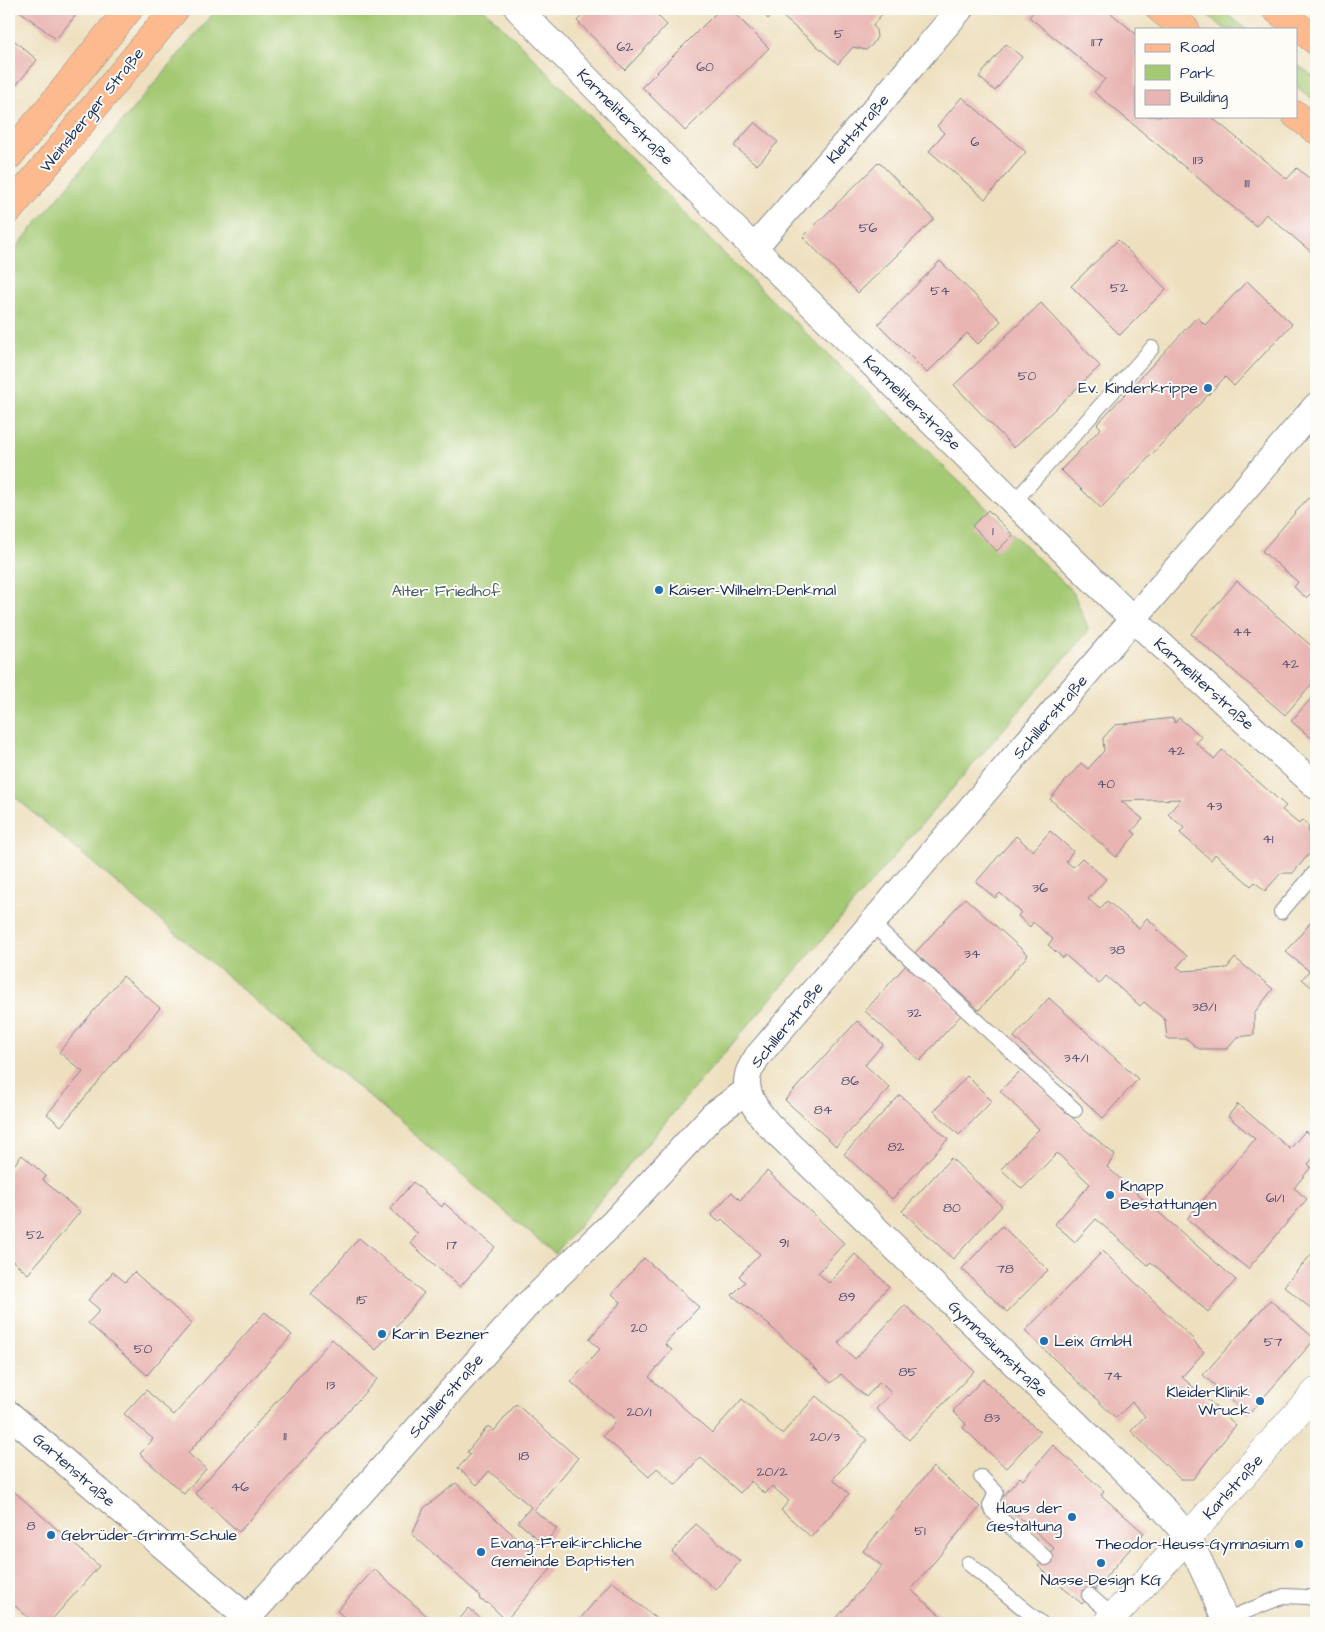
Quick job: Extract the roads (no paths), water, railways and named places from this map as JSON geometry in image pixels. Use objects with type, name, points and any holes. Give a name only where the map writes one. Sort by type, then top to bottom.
[{"type":"main road","points":[[9,156],[129,9]]},
{"type":"main road","name":"Weinsberger Straße","points":[[9,210],[175,9]]},
{"type":"main road","points":[[1160,9],[1184,28]]},
{"type":"main road","points":[[1276,9],[1316,41]]},
{"type":"main road","points":[[1298,116],[1316,130]]},
{"type":"street","name":"Karmeliterstraße","points":[[518,9],[754,248],[1133,619],[1316,786]]},
{"type":"street","name":"Klettstraße","points":[[754,248],[960,9]]},
{"type":"street","name":"Schillerstraße","points":[[248,1622],[526,1306],[612,1224],[714,1115],[748,1090],[748,1076],[757,1057],[1316,406]]},
{"type":"street","name":"Gymnasiumstraße","points":[[748,1090],[754,1107],[769,1125],[1152,1498],[1188,1537],[1225,1622]]},
{"type":"street","name":"Karlstraße","points":[[1110,1620],[1188,1537],[1316,1392]]},
{"type":"street","name":"Gartenstraße","points":[[9,1414],[248,1622]]},
{"type":"lane","points":[[1014,502],[1152,348]]},
{"type":"lane","points":[[1281,912],[1316,871]]},
{"type":"lane","points":[[872,924],[1075,1110]]},
{"type":"lane","points":[[980,1477],[996,1492],[990,1506],[993,1512],[1046,1558]]},
{"type":"lane","points":[[968,1563],[1041,1623]]},
{"type":"lane","points":[[1089,1595],[1110,1620]]},
{"type":"lane","points":[[1225,1622],[1284,1596],[1308,1597],[1316,1600]]},
{"type":"place","name":"Ev. Kinderkrippe","points":[[1208,388]]},
{"type":"place","name":"Kaiser-Wilhelm-Denkmal","points":[[659,590]]},
{"type":"place","name":"Knapp Bestattungen","points":[[1110,1195]]},
{"type":"place","name":"Karin Bezner","points":[[382,1334]]},
{"type":"place","name":"Leix GmbH","points":[[1044,1341]]},
{"type":"place","name":"KleiderKlinik Wruck","points":[[1260,1401]]},
{"type":"place","name":"Haus der Gestaltung","points":[[1072,1517]]},
{"type":"place","name":"Gebrüder-Grimm-Schule","points":[[51,1535]]},
{"type":"place","name":"Theodor-Heuss-Gymnasium","points":[[1299,1544]]},
{"type":"place","name":"Evang.-Freikirchliche Gemeinde Baptisten","points":[[481,1552]]},
{"type":"place","name":"Nasse-Design KG","points":[[1101,1563]]},
{"type":"park label","name":"Alter Friedhof","points":[[446,591]]}]
